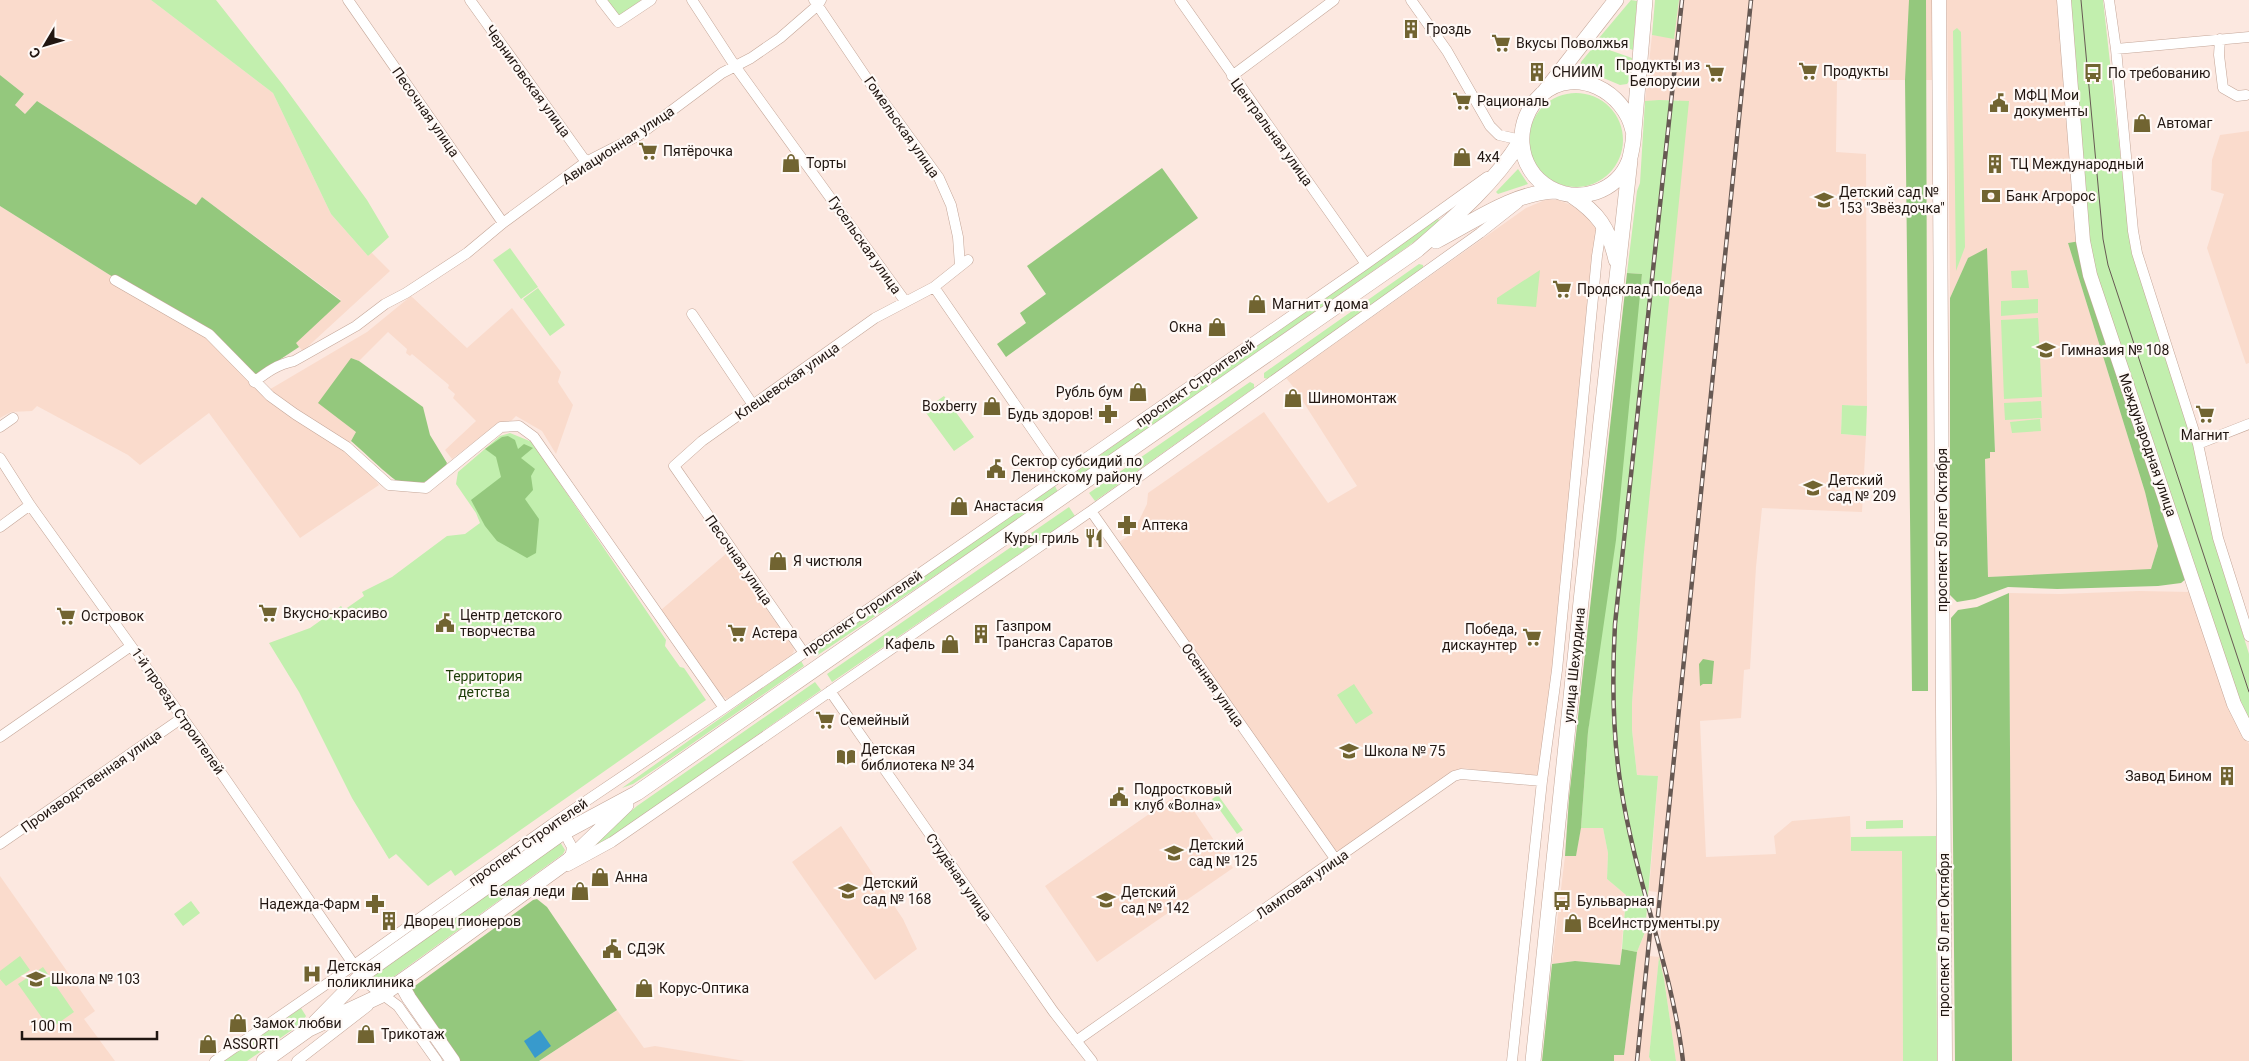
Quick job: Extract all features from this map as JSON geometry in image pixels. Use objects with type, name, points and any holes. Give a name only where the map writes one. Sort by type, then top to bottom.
[{"type":"main road","points":[[1616,0],[1526,116],[1521,140],[1522,150],[1529,168],[1541,182],[1556,191],[1571,195],[1590,194],[1607,187],[1623,173],[1630,160],[1644,0]]},
{"type":"main road","name":"проспект 50 лет Октября","points":[[1939,0],[1945,1061]]},
{"type":"main road","name":"Международная улица","points":[[2064,0],[2083,241],[2090,274],[2234,704],[2249,734]]},
{"type":"main road","points":[[1542,94],[1568,84],[1583,83],[1597,87],[1610,94],[1621,104],[1629,117],[1633,131]]},
{"type":"main road","name":"проспект Строителей","points":[[264,1061],[309,1029],[382,995],[402,981],[569,860],[637,793],[1417,250],[1477,196],[1507,162],[1521,140]]},
{"type":"main road","name":"улица Шехурдина","points":[[1533,1061],[1630,160]]},
{"type":"main road","name":"проспект Строителей","points":[[1417,250],[1499,208],[1540,192],[1556,191]]},
{"type":"main road","name":"улица Шехурдина","points":[[1571,195],[1587,206],[1603,222],[1618,269]]},
{"type":"main road","name":"проспект Строителей","points":[[309,1029],[358,970],[555,829],[637,793]]},
{"type":"main road","points":[[402,981],[409,998],[452,1061]]},
{"type":"street","name":"Песочная улица","points":[[348,0],[503,223]]},
{"type":"street","name":"Черниговская улица","points":[[470,0],[586,162]]},
{"type":"street","points":[[602,0],[618,22],[651,0]]},
{"type":"street","name":"Гусельская улица","points":[[692,0],[735,66],[905,302],[934,286],[964,263]]},
{"type":"street","name":"Центральная улица","points":[[1180,0],[1366,264]]},
{"type":"street","points":[[1232,76],[1334,0]]},
{"type":"street","points":[[1411,0],[1447,51],[1490,126],[1499,135],[1521,140]]},
{"type":"street","points":[[2109,0],[2116,49],[2132,222],[2138,253],[2198,444],[2218,538],[2249,636]]},
{"type":"street","name":"Авиационная улица","points":[[254,382],[270,370],[284,363],[294,361],[356,326],[385,304],[418,286],[472,249],[503,223],[586,162],[639,135],[722,73],[751,58],[780,38],[817,2]]},
{"type":"street","name":"Гомельская улица","points":[[817,2],[870,83],[939,178],[951,205],[964,263]]},
{"type":"street","points":[[2116,49],[2249,36]]},
{"type":"street","points":[[2220,39],[2219,55],[2223,88],[2237,96],[2246,95]]},
{"type":"street","name":"проспект Строителей","points":[[555,829],[724,708],[1366,264],[1507,162]]},
{"type":"street","name":"проспект Строителей","points":[[541,881],[612,842],[1091,511],[1472,238],[1525,197]]},
{"type":"street","points":[[1512,1061],[1542,781],[1557,670],[1597,256],[1603,222]]},
{"type":"street","points":[[115,280],[209,334],[220,343],[254,382],[294,414],[347,447],[389,484],[426,488],[501,427],[519,426],[534,438],[724,708]]},
{"type":"street","points":[[934,286],[1063,474]]},
{"type":"street","name":"Клещевская улица","points":[[674,466],[686,453],[875,318],[905,302]]},
{"type":"street","points":[[692,314],[753,405]]},
{"type":"street","points":[[0,427],[13,418]]},
{"type":"street","points":[[2198,444],[2249,424]]},
{"type":"street","name":"1-й проезд Строителей","points":[[0,458],[30,505],[132,646],[358,970],[371,986],[398,1006],[438,1061]]},
{"type":"street","name":"Песочная улица","points":[[674,466],[804,653]]},
{"type":"street","points":[[0,527],[30,505]]},
{"type":"street","name":"Осенняя улица","points":[[1091,511],[1336,860]]},
{"type":"street","points":[[0,737],[132,646]]},
{"type":"street","name":"Студёная улица","points":[[830,690],[987,918],[1092,1061]]},
{"type":"street","name":"Производственная улица","points":[[0,844],[182,718]]},
{"type":"street","name":"Ламповая улица","points":[[1076,1041],[1454,776],[1461,774],[1542,781]]},
{"type":"street","points":[[555,829],[566,838],[572,847],[569,860]]},
{"type":"street","name":"проспект Строителей","points":[[215,1061],[358,970]]},
{"type":"street","name":"проспект Строителей","points":[[297,1061],[382,995]]},
{"type":"shaded area","points":[[0,0],[151,0],[273,93],[331,214],[368,256],[371,252],[390,271],[303,351],[295,343],[341,300],[202,197],[196,205],[37,101],[25,114],[15,105],[24,94],[0,75]]},
{"type":"shaded area","points":[[1679,0],[1932,0],[1932,80],[1837,80],[1836,152],[1866,154],[1867,406],[1842,405],[1841,434],[1866,436],[1862,512],[1762,508],[1756,567],[1750,669],[1744,670],[1741,718],[1700,721],[1706,857],[1776,854],[1774,836],[1792,821],[1850,816],[1851,851],[1902,851],[1903,1061],[1676,1061],[1664,979],[1659,959],[1649,1057],[1651,1061],[1614,1061],[1614,1055],[1624,1055],[1637,952],[1645,932],[1653,932],[1650,956],[1659,957],[1662,917],[1655,916],[1657,892],[1649,891],[1658,776],[1637,775],[1632,730],[1632,703],[1679,100],[1645,101],[1652,35],[1674,38]]},
{"type":"shaded area","points":[[1947,0],[2058,0],[2080,241],[2068,243],[2145,492],[2158,546],[2151,570],[1988,577],[1985,458],[1990,452],[1995,452],[1987,249],[1968,259],[1950,298]]},
{"type":"shaded area","points":[[2249,131],[2249,363],[2246,364],[2207,248],[2224,194],[2211,190],[2212,160],[2220,135]]},
{"type":"shaded area","points":[[1545,200],[1558,200],[1571,205],[1593,221],[1596,229],[1544,769],[1540,775],[1532,777],[1462,768],[1339,851],[1335,850],[1246,727],[1119,542],[1133,533],[1147,504],[1148,493],[1264,412],[1328,503],[1357,486],[1286,378],[1526,208]]},
{"type":"shaded area","points":[[0,206],[210,338],[267,391],[367,332],[411,296],[467,348],[512,308],[561,372],[558,382],[573,405],[556,454],[542,431],[516,416],[510,422],[497,424],[452,459],[445,450],[476,421],[453,398],[455,394],[448,388],[449,385],[412,354],[410,356],[406,353],[407,349],[388,332],[359,361],[351,358],[356,432],[348,446],[379,485],[300,538],[209,413],[140,465],[128,455],[37,406],[32,411],[11,412],[0,418]]},
{"type":"shaded area","points":[[727,553],[794,651],[791,656],[727,699],[716,692],[661,610]]},
{"type":"shaded area","points":[[2139,591],[2191,592],[2244,736],[2249,744],[2249,1061],[2012,1061],[2009,593],[2060,594]]},
{"type":"shaded area","points":[[1181,792],[1233,868],[1097,962],[1045,886]]},
{"type":"shaded area","name":"Детский сад № 168","points":[[841,826],[903,919],[917,949],[875,980],[792,862]]},
{"type":"shaded area","points":[[1581,828],[1603,828],[1608,853],[1607,879],[1626,895],[1620,965],[1575,961],[1552,964],[1565,856],[1576,855]]},
{"type":"shaded area","name":"Школа № 103","points":[[0,876],[95,1011],[84,1019],[115,1061],[0,1061]]},
{"type":"shaded area","points":[[617,1010],[644,1048],[655,1046],[745,1061],[539,1061]]},
{"type":"green space","points":[[151,0],[216,0],[283,85],[367,200],[389,237],[368,256],[331,214],[273,93]]},
{"type":"green space","points":[[604,0],[641,0],[620,16]]},
{"type":"green space","points":[[1631,0],[1637,1],[1633,50],[1599,38]]},
{"type":"green space","points":[[1655,0],[1679,0],[1674,39],[1652,35]]},
{"type":"green space","points":[[1909,0],[1926,0],[1928,691],[1912,691],[1905,80]]},
{"type":"green space","points":[[2068,0],[2103,0],[2129,232],[2194,443],[2213,538],[2249,654],[2249,726],[2237,699],[2094,274],[2087,241]]},
{"type":"green space","points":[[1957,28],[1961,32],[1965,247],[1956,271],[1953,31]]},
{"type":"green space","points":[[1595,45],[1632,58],[1630,80],[1627,84],[1620,85],[1594,74],[1583,73],[1580,69],[1581,62]]},
{"type":"green space","points":[[0,75],[24,94],[15,105],[25,114],[37,101],[196,205],[202,197],[341,301],[296,343],[299,347],[249,380],[210,338],[0,206]]},
{"type":"green space","points":[[1576,93],[1594,97],[1609,107],[1619,122],[1623,140],[1619,158],[1609,173],[1594,183],[1576,187],[1558,183],[1543,173],[1533,158],[1529,140],[1533,122],[1543,107],[1558,97]]},
{"type":"green space","points":[[1645,101],[1689,101],[1644,552],[1632,703],[1632,730],[1637,775],[1658,776],[1645,932],[1637,952],[1622,949],[1626,895],[1607,879],[1608,853],[1603,828],[1581,828],[1588,732],[1642,274],[1627,273],[1637,191],[1640,183]]},
{"type":"green space","points":[[1162,168],[1198,218],[1006,357],[997,344],[1026,323],[1020,313],[1046,294],[1027,266]]},
{"type":"green space","points":[[1518,169],[1528,184],[1498,194],[1496,192]]},
{"type":"green space","points":[[1437,219],[1440,220],[1440,223],[1407,247],[1079,477],[1076,472]]},
{"type":"green space","points":[[2080,241],[2187,578],[2181,583],[2158,586],[2057,589],[2008,587],[1975,599],[1957,602],[1950,595],[1950,298],[1968,258],[1987,248],[1995,452],[1990,452],[1990,458],[1985,459],[1988,577],[2151,569],[2158,546],[2145,492],[2068,243]]},
{"type":"green space","points":[[510,248],[538,287],[521,299],[493,260]]},
{"type":"green space","points":[[1419,264],[1423,265],[1423,269],[1268,379],[1264,378],[1264,373]]},
{"type":"green space","points":[[1540,270],[1536,307],[1497,304],[1497,298]]},
{"type":"green space","points":[[2027,270],[2029,288],[2012,288],[2011,271]]},
{"type":"green space","points":[[1627,273],[1642,274],[1616,540],[1588,732],[1581,828],[1576,856],[1565,856],[1569,798]]},
{"type":"green space","points":[[538,288],[565,325],[550,336],[523,299]]},
{"type":"green space","points":[[2038,299],[2038,313],[2001,316],[2001,301]]},
{"type":"green space","points":[[2038,318],[2042,397],[2004,399],[2001,320]]},
{"type":"green space","points":[[351,358],[359,361],[423,407],[430,435],[447,463],[433,478],[413,485],[399,482],[351,441],[356,432],[318,403]]},
{"type":"green space","points":[[1250,382],[1254,384],[1254,388],[1095,501],[1089,493]]},
{"type":"green space","points":[[944,396],[974,437],[954,451],[924,410]]},
{"type":"green space","points":[[2041,401],[2042,418],[2005,420],[2004,403]]},
{"type":"green space","points":[[1842,405],[1867,406],[1866,436],[1841,434]]},
{"type":"green space","points":[[2040,419],[2041,431],[2012,433],[2010,422]]},
{"type":"green space","name":"Территория детства","points":[[510,433],[532,442],[666,640],[665,646],[680,667],[684,668],[706,700],[455,876],[451,870],[428,886],[396,854],[389,859],[352,798],[299,692],[269,643],[310,628],[341,606],[344,610],[364,596],[362,592],[392,577],[447,536],[465,534],[480,523],[476,513],[456,484],[458,472],[500,436]]},
{"type":"green space","points":[[508,436],[515,440],[518,449],[524,444],[533,448],[521,458],[535,469],[531,476],[533,490],[525,499],[539,519],[536,553],[527,558],[497,541],[485,526],[471,500],[501,477],[496,457],[485,449],[502,437]]},
{"type":"green space","points":[[1055,486],[1058,492],[815,657],[812,653]]},
{"type":"green space","points":[[1069,507],[1075,516],[832,682],[827,674]]},
{"type":"green space","points":[[2009,593],[2012,1061],[1955,1061],[1951,618],[1958,610],[1977,607]]},
{"type":"green space","points":[[1703,659],[1714,661],[1712,684],[1700,686],[1699,664]]},
{"type":"green space","points":[[801,661],[804,666],[660,766],[633,784],[622,788]]},
{"type":"green space","points":[[815,682],[821,690],[611,838],[591,848],[607,831],[637,806]]},
{"type":"green space","points":[[1354,684],[1373,713],[1356,724],[1337,695]]},
{"type":"green space","points":[[1218,795],[1243,830],[1237,834],[1212,799]]},
{"type":"green space","points":[[1903,820],[1903,828],[1866,829],[1866,821]]},
{"type":"green space","points":[[1936,836],[1937,1061],[1903,1061],[1902,851],[1851,851],[1851,837]]},
{"type":"green space","points":[[560,842],[565,850],[563,854],[385,983],[380,984],[375,980],[375,971]]},
{"type":"green space","points":[[537,899],[547,907],[617,1010],[539,1061],[458,1061],[412,992],[412,988],[533,900]]},
{"type":"green space","points":[[191,901],[200,913],[183,926],[174,914]]},
{"type":"green space","points":[[1622,949],[1637,952],[1624,1055],[1614,1055],[1614,1061],[1542,1061],[1552,964],[1575,961],[1620,965]]},
{"type":"green space","points":[[20,956],[30,970],[6,986],[0,979],[0,971]]},
{"type":"green space","points":[[1659,957],[1676,1061],[1651,1061],[1649,1057]]},
{"type":"green space","points":[[43,967],[74,1012],[50,1029],[18,984]]},
{"type":"green space","points":[[301,1008],[306,1016],[302,1023],[247,1061],[224,1061]]},
{"type":"water","points":[[540,1030],[551,1046],[535,1058],[524,1041]]},
{"type":"tram line","points":[[2081,0],[2103,239],[2108,265],[2249,692]]},
{"type":"railway","points":[[1682,0],[1615,624],[1613,685],[1616,746],[1627,822],[1671,992],[1683,1061]]},
{"type":"railway","points":[[1658,916],[1751,0]]},
{"type":"railway","points":[[1637,1061],[1650,932]]},
{"type":"place","name":"Гроздь","points":[[1411,29]]},
{"type":"place","name":"Вкусы Поволжья","points":[[1501,43]]},
{"type":"place","name":"Продукты","points":[[1808,71]]},
{"type":"place","name":"СНИИМ","points":[[1537,72]]},
{"type":"place","name":"Продукты из Белорусии","points":[[1715,73]]},
{"type":"place","name":"По требованию","points":[[2093,73]]},
{"type":"place","name":"Рациональ","points":[[1462,101]]},
{"type":"place","name":"МФЦ Мои документы","points":[[1999,103]]},
{"type":"place","name":"Автомаг","points":[[2142,123]]},
{"type":"place","name":"Пятёрочка","points":[[648,151]]},
{"type":"place","name":"4x4","points":[[1462,157]]},
{"type":"place","name":"Торты","points":[[791,163]]},
{"type":"place","name":"ТЦ Международный","points":[[1995,164]]},
{"type":"place","name":"Банк Агророс","points":[[1991,196]]},
{"type":"place","name":"Детский сад № 153 \"Звёздочка\"","points":[[1824,200]]},
{"type":"place","name":"Продсклад Победа","points":[[1562,289]]},
{"type":"place","name":"Магнит у дома","points":[[1257,304]]},
{"type":"place","name":"Окна","points":[[1217,327]]},
{"type":"place","name":"Гимназия № 108","points":[[2046,350]]},
{"type":"place","name":"Рубль бум","points":[[1138,392]]},
{"type":"place","name":"Шиномонтаж","points":[[1293,398]]},
{"type":"place","name":"Boxberry","points":[[992,406]]},
{"type":"place","name":"Будь здоров!","points":[[1108,414]]},
{"type":"place","name":"Магнит","points":[[2205,414]]},
{"type":"place","name":"Сектор субсидий по Ленинскому району","points":[[996,469]]},
{"type":"place","name":"Детский сад № 209","points":[[1813,488]]},
{"type":"place","name":"Анастасия","points":[[959,506]]},
{"type":"place","name":"Аптека","points":[[1127,525]]},
{"type":"place","name":"Куры гриль","points":[[1094,538]]},
{"type":"place","name":"Я чистюля","points":[[778,561]]},
{"type":"place","name":"Вкусно-красиво","points":[[268,613]]},
{"type":"place","name":"Островок","points":[[66,616]]},
{"type":"place","name":"Центр детского творчества","points":[[445,623]]},
{"type":"place","name":"Астера","points":[[737,633]]},
{"type":"place","name":"Газпром Трансгаз Саратов","points":[[981,634]]},
{"type":"place","name":"Победа, дискаунтер","points":[[1532,637]]},
{"type":"place","name":"Кафель","points":[[950,644]]},
{"type":"place","name":"Семейный","points":[[825,720]]},
{"type":"place","name":"Школа № 75","points":[[1349,751]]},
{"type":"place","name":"Детская библиотека № 34","points":[[846,757]]},
{"type":"place","name":"Завод Бином","points":[[2227,776]]},
{"type":"place","name":"Подростковый клуб «Волна»","points":[[1119,797]]},
{"type":"place","name":"Детский сад № 125","points":[[1174,853]]},
{"type":"place","name":"Анна","points":[[600,877]]},
{"type":"place","name":"Белая леди","points":[[580,891]]},
{"type":"place","name":"Детский сад № 168","points":[[848,891]]},
{"type":"place","name":"Детский сад № 142","points":[[1106,900]]},
{"type":"place","name":"Бульварная","points":[[1562,901]]},
{"type":"place","name":"Надежда-Фарм","points":[[375,904]]},
{"type":"place","name":"Дворец пионеров","points":[[389,921]]},
{"type":"place","name":"ВсеИнструменты.ру","points":[[1573,923]]},
{"type":"place","name":"СДЭК","points":[[612,949]]},
{"type":"place","name":"Детская поликлиника","points":[[312,974]]},
{"type":"place","name":"Школа № 103","points":[[36,979]]},
{"type":"place","name":"Корус-Оптика","points":[[644,988]]},
{"type":"place","name":"Замок любви","points":[[238,1023]]},
{"type":"place","name":"Трикотаж","points":[[366,1034]]},
{"type":"place","name":"ASSORTI","points":[[208,1044]]}]
